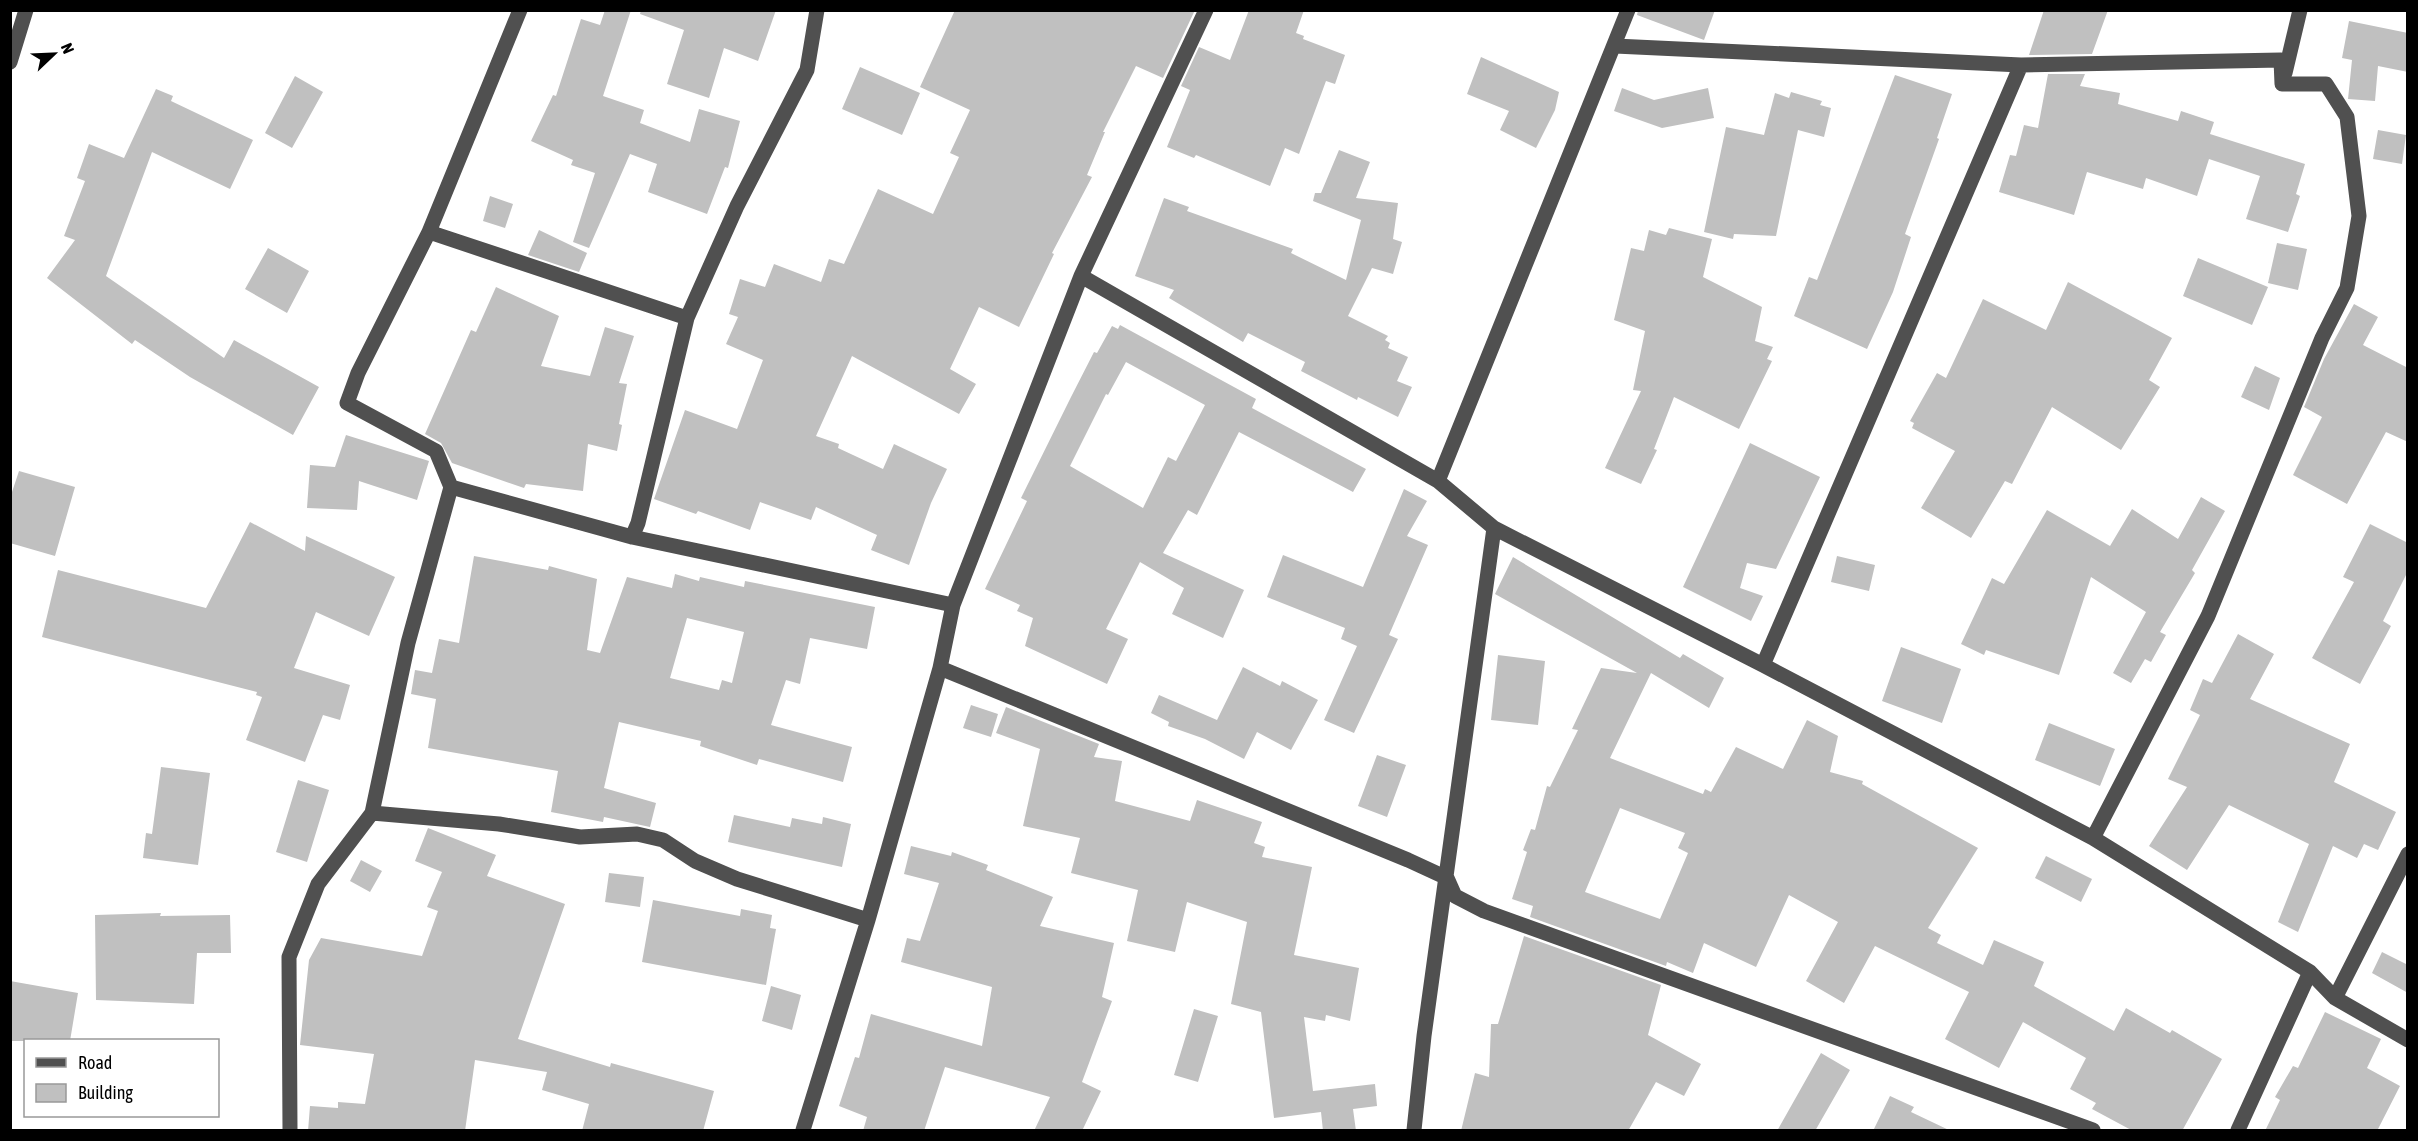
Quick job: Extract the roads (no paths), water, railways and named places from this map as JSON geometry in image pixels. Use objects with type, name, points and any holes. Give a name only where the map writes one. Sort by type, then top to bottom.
[{"type":"street","points":[[10,62],[26,10]]},
{"type":"street","points":[[290,1131],[289,957],[318,884],[372,813],[408,643],[451,488],[436,451],[347,403],[358,373],[429,232],[520,10]]},
{"type":"street","points":[[632,537],[639,523],[687,318],[737,206],[807,69],[817,10]]},
{"type":"street","points":[[803,1131],[868,920],[939,668],[953,605],[1081,276],[1206,10]]},
{"type":"street","points":[[1438,482],[1628,10]]},
{"type":"street","points":[[2282,84],[2300,10]]},
{"type":"street","points":[[1615,45],[2021,65],[2281,60],[2282,84]]},
{"type":"street","points":[[1763,665],[2021,65]]},
{"type":"street","points":[[2092,838],[2208,616],[2322,338],[2347,288],[2359,216],[2347,117],[2326,84],[2282,84]]},
{"type":"street","points":[[429,232],[687,318]]},
{"type":"street","points":[[1081,276],[1438,482],[1494,528],[1763,665],[2092,838],[2310,972],[2335,998],[2408,1040]]},
{"type":"street","points":[[451,488],[632,537],[953,605]]},
{"type":"street","points":[[1414,1131],[1424,1036],[1494,528]]},
{"type":"street","points":[[939,668],[1398,855],[1447,878],[1455,896],[1484,911],[2093,1131]]},
{"type":"street","points":[[372,813],[499,824],[580,837],[638,834],[663,840],[695,861],[736,879],[868,920]]},
{"type":"street","points":[[2335,998],[2408,854]]},
{"type":"street","points":[[2238,1131],[2310,972]]}]
